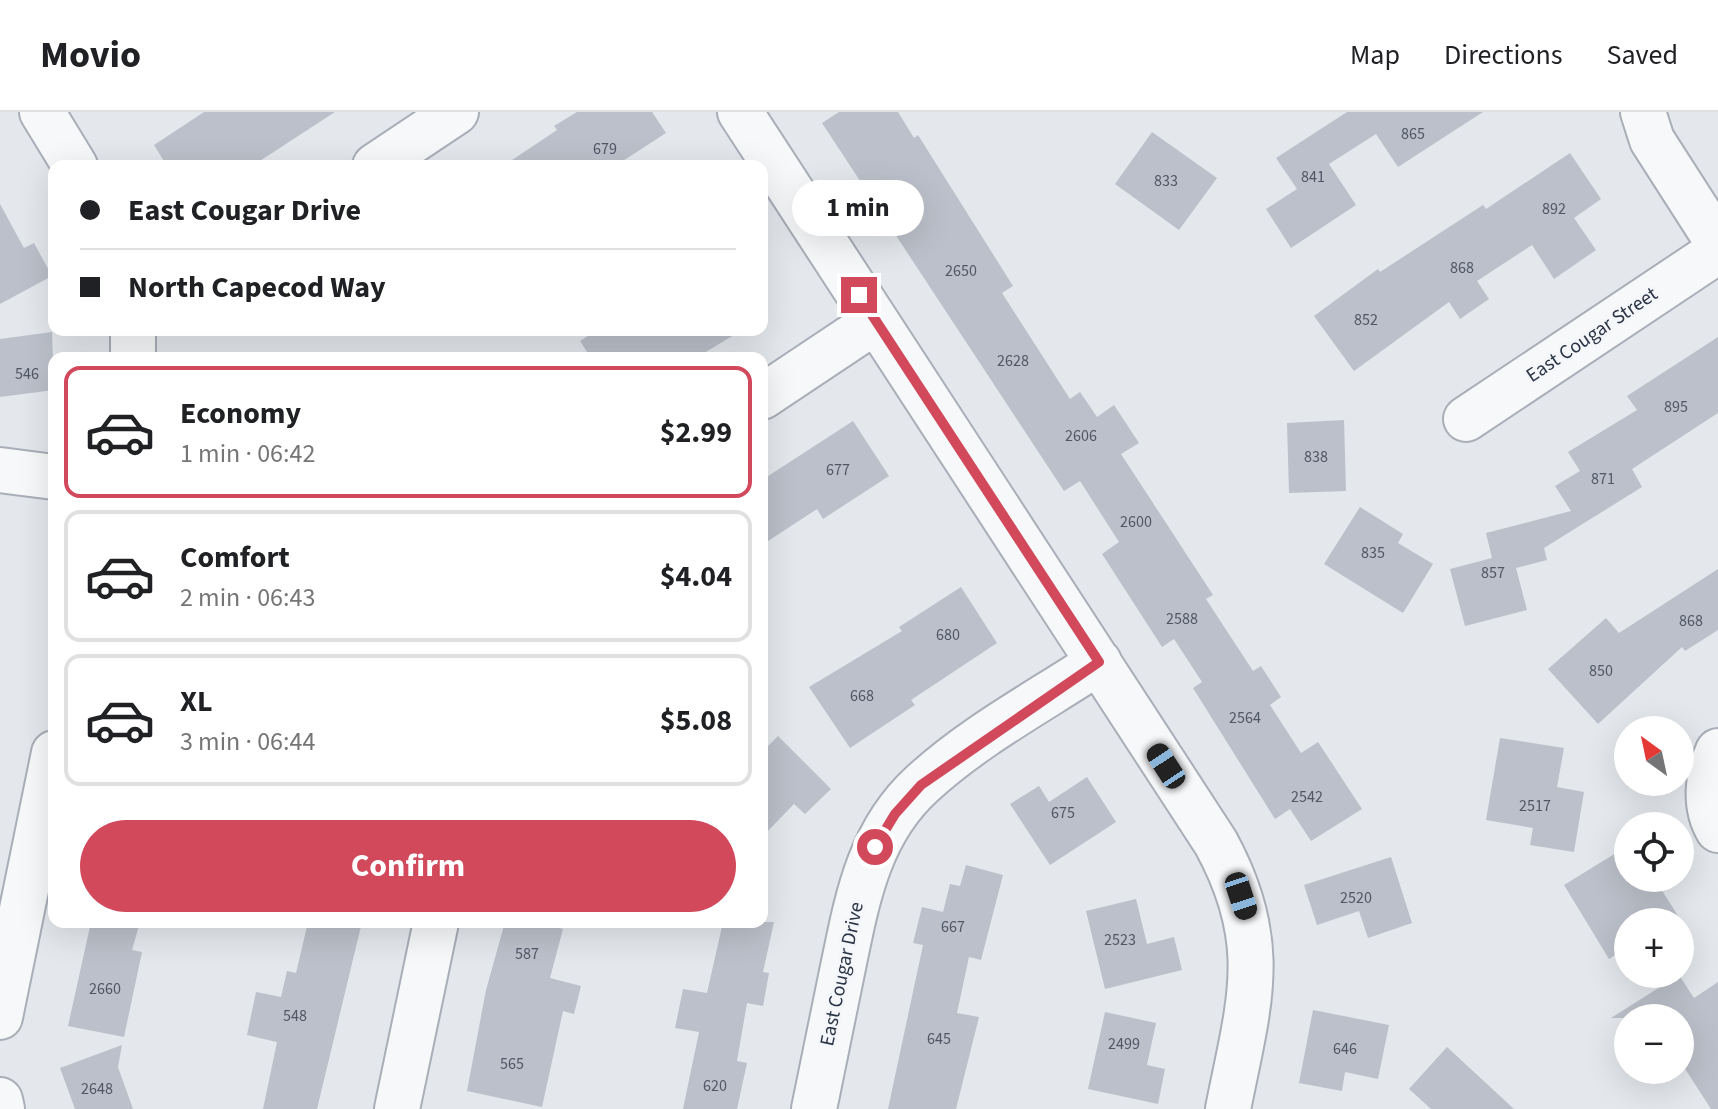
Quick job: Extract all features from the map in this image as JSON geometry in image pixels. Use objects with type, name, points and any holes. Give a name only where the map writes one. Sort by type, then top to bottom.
[{"type":"street","points":[[42,112],[71,160]]},
{"type":"street","points":[[384,160],[456,112]]},
{"type":"street","points":[[740,112],[1216,843],[1235,878],[1247,914],[1253,952],[1252,989],[1228,1109]]},
{"type":"street","points":[[1643,112],[1652,140],[1718,243]]},
{"type":"street","name":"East Cougar Street","points":[[1466,419],[1718,251]]},
{"type":"street","points":[[768,393],[876,321]]},
{"type":"street","points":[[0,470],[48,476]]},
{"type":"street","name":"East Cougar Drive","points":[[814,1109],[861,883],[875,847],[895,814],[921,785],[951,761],[1099,662]]},
{"type":"street","points":[[1715,757],[1709,781],[1711,818],[1718,830]]},
{"type":"street","points":[[0,1015],[48,782]]},
{"type":"street","points":[[397,1109],[435,928]]},
{"type":"street","points":[[0,1100],[2,1109]]},
{"type":"building","points":[[204,112],[335,112],[261,160],[163,160],[154,145]]},
{"type":"building","points":[[577,112],[652,112],[666,133],[624,160],[512,160],[557,130],[554,126]]},
{"type":"building","points":[[839,112],[898,112],[914,138],[918,135],[1013,286],[1002,293],[1070,399],[1080,392],[1097,417],[1114,405],[1139,443],[1121,454],[1213,595],[1206,599],[1253,671],[1261,666],[1281,697],[1270,705],[1301,753],[1318,742],[1362,809],[1311,841],[1290,809],[1275,819],[1193,688],[1202,682],[1174,639],[1162,647],[1102,554],[1119,542],[1080,481],[1064,491],[822,123]]},
{"type":"building","points":[[1347,112],[1483,112],[1398,167],[1376,134],[1329,164],[1356,205],[1291,248],[1266,209],[1297,189],[1276,158]]},
{"type":"building","points":[[1152,132],[1217,178],[1179,230],[1115,184]]},
{"type":"building","points":[[1570,153],[1601,199],[1574,218],[1596,250],[1554,279],[1532,245],[1477,281],[1489,299],[1460,319],[1449,302],[1354,371],[1314,316],[1378,269],[1380,272],[1483,205],[1486,209]]},
{"type":"building","points":[[0,204],[24,248],[34,243],[48,269],[48,278],[0,304]]},
{"type":"building","points":[[48,333],[48,336],[52,336],[53,352],[48,352],[48,391],[0,397],[0,339]]},
{"type":"building","points":[[588,336],[732,336],[706,352],[587,352],[580,341]]},
{"type":"building","points":[[1718,337],[1718,413],[1632,469],[1642,487],[1544,548],[1547,560],[1516,568],[1527,610],[1465,626],[1450,569],[1492,558],[1486,533],[1571,511],[1555,486],[1580,471],[1568,452],[1637,410],[1627,396]]},
{"type":"building","points":[[1344,420],[1346,491],[1289,493],[1287,423]]},
{"type":"building","points":[[853,421],[889,476],[823,519],[817,509],[768,541],[768,476]]},
{"type":"building","points":[[1360,507],[1403,534],[1398,543],[1433,564],[1403,613],[1324,564]]},
{"type":"building","points":[[1718,569],[1718,630],[1685,651],[1682,647],[1598,724],[1548,669],[1606,618],[1619,633]]},
{"type":"building","points":[[961,587],[997,643],[911,700],[915,705],[850,748],[809,687],[902,631],[899,627]]},
{"type":"building","points":[[778,736],[831,789],[805,814],[794,804],[768,831],[768,746]]},
{"type":"building","points":[[1500,738],[1564,748],[1557,787],[1584,792],[1574,852],[1530,845],[1533,828],[1486,820]]},
{"type":"building","points":[[1087,777],[1116,822],[1050,865],[1010,804],[1039,786],[1049,802]]},
{"type":"building","points":[[1614,854],[1614,892],[1663,892],[1673,908],[1614,908],[1614,956],[1609,959],[1564,885]]},
{"type":"building","points":[[1391,857],[1412,923],[1368,938],[1359,911],[1317,925],[1304,885]]},
{"type":"building","points":[[966,865],[1003,875],[981,960],[969,957],[957,1013],[979,1017],[956,1109],[888,1109],[923,945],[913,943],[922,907],[943,912],[950,884],[960,886]]},
{"type":"building","points":[[1136,899],[1147,944],[1174,937],[1182,970],[1105,989],[1086,911]]},
{"type":"building","points":[[768,922],[774,922],[763,972],[769,973],[763,1006],[747,1003],[737,1061],[747,1063],[737,1109],[683,1109],[699,1032],[675,1028],[683,989],[707,993],[722,928],[768,928]]},
{"type":"building","points":[[90,928],[138,928],[132,950],[142,952],[124,1037],[68,1026]]},
{"type":"building","points":[[307,928],[361,928],[317,1109],[263,1109],[277,1042],[247,1035],[256,992],[281,997],[287,971],[296,973]]},
{"type":"building","points":[[503,928],[563,929],[550,978],[581,986],[574,1014],[563,1011],[542,1107],[467,1091],[486,990]]},
{"type":"building","points":[[1718,982],[1718,1109],[1711,1109],[1694,1083],[1694,1004],[1633,1004],[1658,988],[1687,988],[1694,998]]},
{"type":"building","points":[[1313,1010],[1389,1025],[1378,1079],[1345,1072],[1342,1091],[1299,1083]]},
{"type":"building","points":[[1105,1012],[1156,1023],[1147,1065],[1165,1069],[1158,1104],[1088,1089]]},
{"type":"building","points":[[122,1045],[118,1067],[133,1109],[75,1109],[60,1068]]},
{"type":"building","points":[[1447,1047],[1514,1109],[1431,1109],[1409,1089]]},
{"type":"route","points":[[859,295],[1099,662],[951,761],[921,785],[895,814],[875,847]]}]
